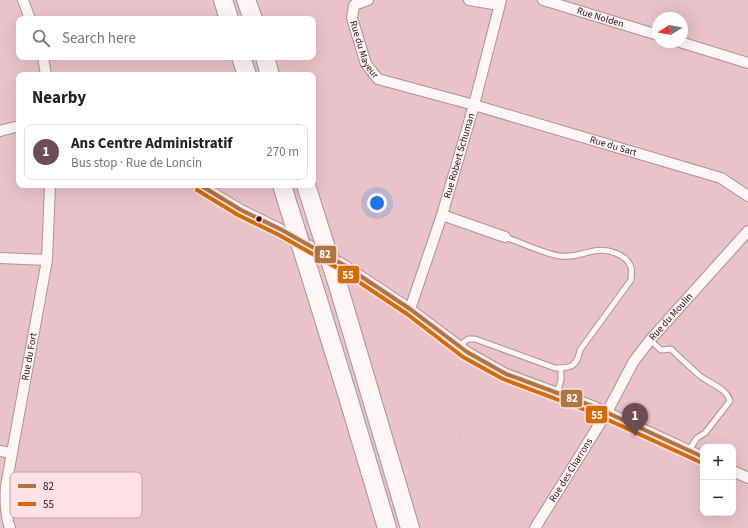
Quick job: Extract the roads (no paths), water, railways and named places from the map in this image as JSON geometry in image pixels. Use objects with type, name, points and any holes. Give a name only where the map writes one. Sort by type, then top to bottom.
[{"type":"highway","points":[[222,0],[228,16]]},
{"type":"highway","points":[[246,0],[251,16]]},
{"type":"highway","points":[[242,60],[245,72]]},
{"type":"highway","points":[[266,60],[269,72]]},
{"type":"highway","points":[[283,188],[387,528]]},
{"type":"highway","points":[[307,188],[410,528]]},
{"type":"street","points":[[24,0],[29,16]]},
{"type":"street","name":"Rue du Mayeur","points":[[368,0],[354,5],[352,18],[366,64],[378,79],[474,105]]},
{"type":"street","points":[[468,0],[500,2]]},
{"type":"street","name":"Rue Nolden","points":[[543,0],[652,33]]},
{"type":"street","name":"Rue Robert Schuman","points":[[410,309],[442,215],[474,105],[500,2]]},
{"type":"street","points":[[688,44],[748,63]]},
{"type":"street","points":[[44,60],[46,72]]},
{"type":"street","name":"Rue du Sart","points":[[474,105],[721,178],[748,196]]},
{"type":"street","points":[[0,131],[16,127]]},
{"type":"street","name":"Rue du Fort","points":[[10,528],[7,521],[5,503],[6,486],[47,260],[50,188]]},
{"type":"street","points":[[205,188],[241,210],[282,230],[344,265],[410,309],[463,349],[506,374],[607,412],[700,456]]},
{"type":"street","points":[[442,215],[505,237]]},
{"type":"street","name":"Rue du Moulin","points":[[607,412],[634,361],[650,340],[748,231]]},
{"type":"street","points":[[0,258],[47,260]]},
{"type":"street","name":"Rue des Charrons","points":[[535,528],[607,412]]},
{"type":"street","points":[[0,451],[11,453]]},
{"type":"street","points":[[736,472],[748,478]]},
{"type":"lane","points":[[463,349],[468,339],[475,338],[555,368],[573,366],[579,360],[580,350],[631,280],[630,266],[624,258],[611,252],[595,250],[577,256],[562,256],[505,237]]},
{"type":"lane","points":[[650,340],[661,350],[671,349],[701,376],[713,383],[729,396],[730,401],[705,433],[697,438],[689,450]]},
{"type":"lane","points":[[557,393],[562,368]]},
{"type":"place","name":"Ans Centre Administratif","points":[[635,436]]}]
